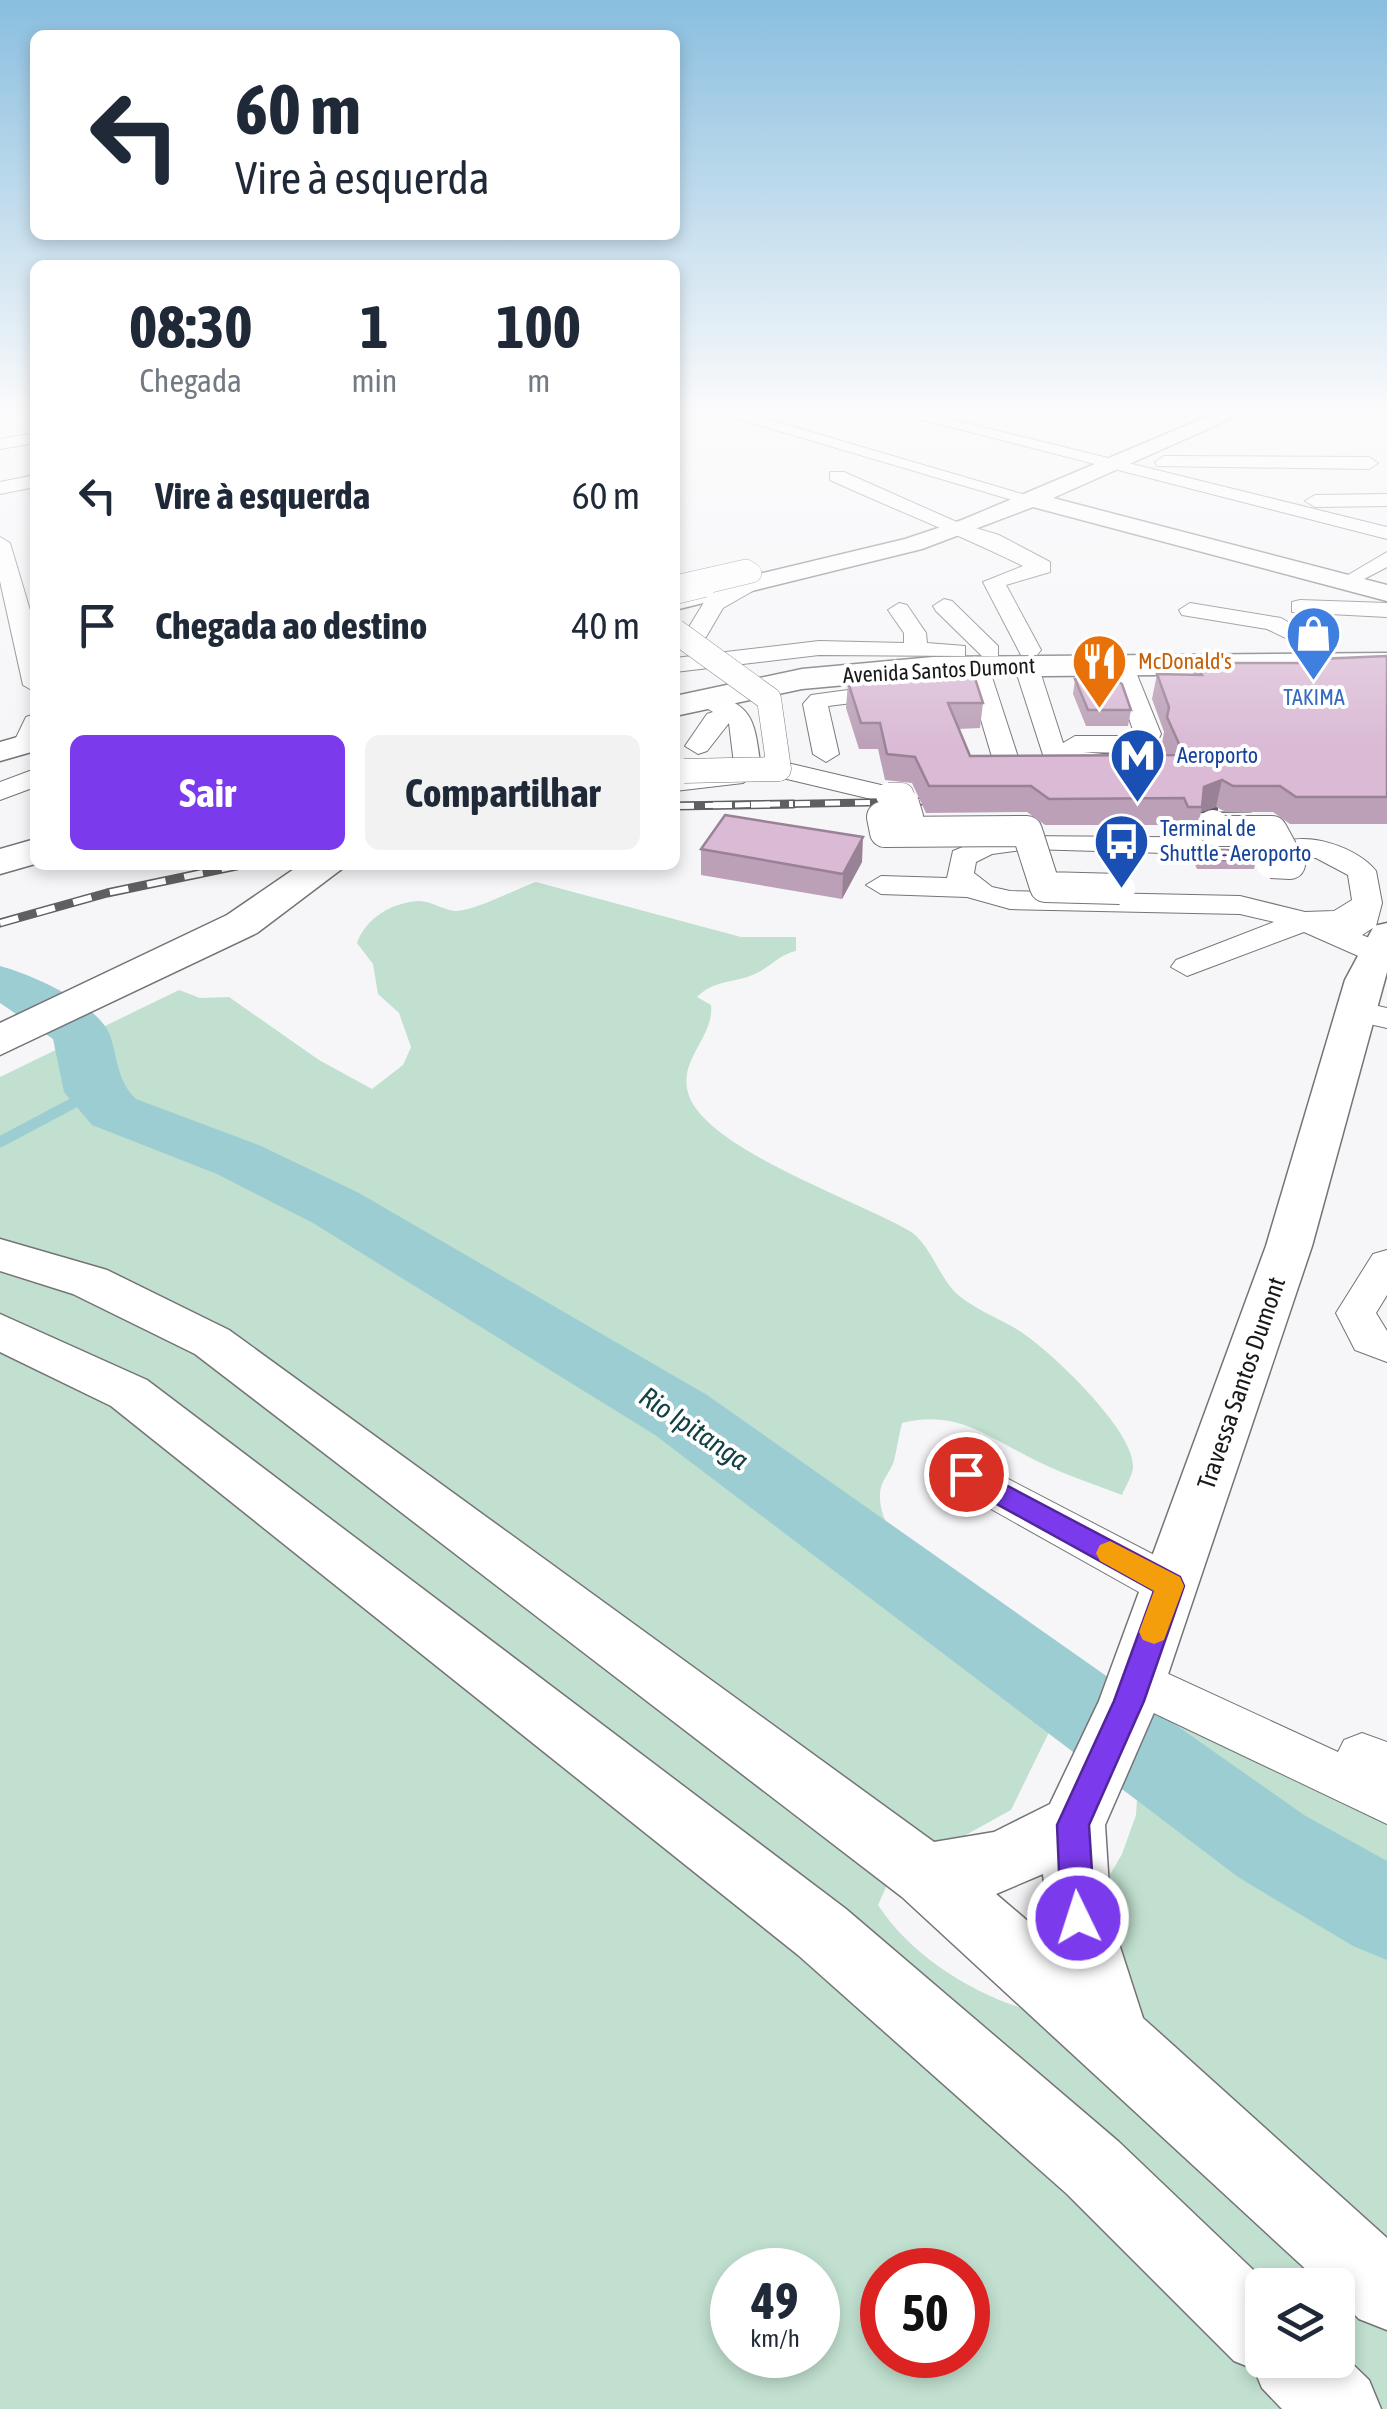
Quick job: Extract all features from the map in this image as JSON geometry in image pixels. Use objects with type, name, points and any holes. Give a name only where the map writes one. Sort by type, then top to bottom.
[{"type":"highway","name":"Avenida Santos Dumont","points":[[689,703],[802,679],[1027,658],[1387,648]]},
{"type":"highway","name":"Avenida Santos Dumont","points":[[1027,658],[1123,666],[1387,663]]},
{"type":"highway","name":"Avenida Santos Dumont","points":[[680,680],[796,660],[977,664]]},
{"type":"highway","points":[[0,862],[30,853]]},
{"type":"highway","points":[[3,1040],[242,924],[321,870]]},
{"type":"main road","points":[[680,600],[744,579],[970,524]]},
{"type":"main road","points":[[1126,524],[1387,594]]},
{"type":"main road","name":"Travessa Santos Dumont","points":[[1115,2042],[1078,1918],[1077,1812],[1133,1691],[1371,1015],[1378,943]]},
{"type":"main road","points":[[0,1255],[90,1282],[212,1342],[924,1875],[1115,2042],[1387,2291]]},
{"type":"main road","points":[[0,1332],[129,1392],[822,1932],[1092,2168],[1245,2317]]},
{"type":"main road","points":[[924,1875],[1001,1862],[1077,1812]]},
{"type":"main road","points":[[1308,2378],[1340,2409]]},
{"type":"street","points":[[948,524],[992,540],[988,541],[1042,567],[994,582],[1027,658],[1055,758],[1138,762]]},
{"type":"street","points":[[1353,524],[1387,533]]},
{"type":"street","points":[[0,543],[30,654]]},
{"type":"street","points":[[1346,582],[1387,558]]},
{"type":"street","points":[[680,588],[744,579]]},
{"type":"street","points":[[680,640],[698,632],[702,618],[714,604],[744,579]]},
{"type":"street","points":[[944,606],[977,664],[1005,757]]},
{"type":"street","points":[[1300,607],[1387,610]]},
{"type":"street","points":[[899,610],[915,633],[916,648]]},
{"type":"street","points":[[1190,610],[1273,623],[1321,648]]},
{"type":"street","points":[[680,611],[702,618]]},
{"type":"street","points":[[799,627],[818,648]]},
{"type":"street","points":[[680,635],[769,699],[778,770]]},
{"type":"street","points":[[680,665],[818,648],[916,648],[977,664]]},
{"type":"street","points":[[826,754],[816,704],[820,700],[900,690],[977,664]]},
{"type":"street","points":[[1048,744],[1132,745],[1146,741],[1148,734],[1123,666]]},
{"type":"street","points":[[689,703],[737,713]]},
{"type":"street","points":[[688,760],[745,773],[748,767],[737,713]]},
{"type":"street","points":[[688,760],[716,719],[737,713]]},
{"type":"street","points":[[688,760],[778,770],[902,795],[908,817],[882,817],[885,832],[1027,832],[1046,887],[1120,889]]},
{"type":"street","points":[[1,807],[30,781]]},
{"type":"street","points":[[1213,824],[1216,831],[1272,831],[1290,864],[1276,852]]},
{"type":"street","points":[[969,888],[959,875],[963,857],[987,846],[1322,850],[1355,864],[1366,878],[1378,943]]},
{"type":"street","points":[[880,886],[969,888],[1010,900],[1240,905],[1378,943]]},
{"type":"street","points":[[1187,967],[1305,922],[1342,920],[1378,943]]},
{"type":"street","points":[[1387,1263],[1356,1313],[1369,1340],[1387,1347]]},
{"type":"street","points":[[966,1474],[1170,1586]]},
{"type":"street","points":[[1133,1691],[1387,1800]]},
{"type":"green space","points":[[536,882],[741,937],[796,937],[796,951],[759,972],[719,984],[697,997],[711,1005],[707,1030],[687,1077],[693,1104],[709,1123],[760,1158],[915,1235],[960,1297],[1024,1334],[1090,1394],[1130,1452],[1133,1470],[1122,1495],[1050,1467],[968,1426],[938,1420],[902,1423],[894,1461],[880,1497],[886,1522],[902,1546],[956,1590],[1072,1654],[1078,1673],[1011,1810],[926,1857],[887,1885],[878,1905],[908,1941],[966,1984],[1031,2011],[1122,1854],[1136,1815],[1138,1783],[1130,1767],[1127,1731],[1156,1710],[1387,1820],[1387,2409],[0,2409],[0,1077],[179,990],[200,998],[229,997],[319,1060],[372,1089],[403,1065],[411,1047],[399,1013],[378,994],[373,964],[357,943],[361,934],[381,913],[408,902],[423,901],[455,911],[484,904]]},
{"type":"building","points":[[1387,656],[1387,797],[1296,797],[1280,786],[1233,786],[1222,780],[1204,787],[1202,807],[1188,807],[1184,798],[1049,799],[1031,786],[929,786],[915,757],[887,754],[880,723],[861,723],[848,682],[974,675],[983,703],[948,703],[970,756],[1184,755],[1167,717],[1169,707],[1157,674],[1202,675],[1196,663],[1322,663],[1319,659]]},
{"type":"building","points":[[1075,679],[1114,679],[1122,684],[1131,710],[1088,710]]},
{"type":"building","points":[[725,815],[863,837],[843,874],[701,849]]},
{"type":"building","points":[[1194,849],[1255,851],[1256,860],[1199,860]]},
{"type":"waterway","name":"Rio Ipitanga","points":[[0,983],[26,994],[80,1032],[94,1092],[114,1112],[239,1160],[336,1208],[681,1415],[1271,1846],[1387,1913]]},
{"type":"waterway","points":[[0,1142],[94,1092]]},
{"type":"railway","points":[[680,806],[947,801]]},
{"type":"railway","points":[[680,806],[793,804]]},
{"type":"railway","points":[[1180,809],[1250,808]]},
{"type":"railway","points":[[0,923],[107,893],[217,870]]},
{"type":"slow traffic","points":[[1110,1553],[1170,1586],[1154,1632]]},
{"type":"place","name":"TAKIMA","points":[[1314,683]]},
{"type":"place","name":"McDonald's","points":[[1099,710]]},
{"type":"place","name":"Aeroporto","points":[[1138,804]]},
{"type":"place","name":"Terminal de Shuttle - Aeroporto","points":[[1121,890]]},
{"type":"route","points":[[966,1474],[1170,1586],[1129,1701],[1073,1825],[1078,1918]]}]
